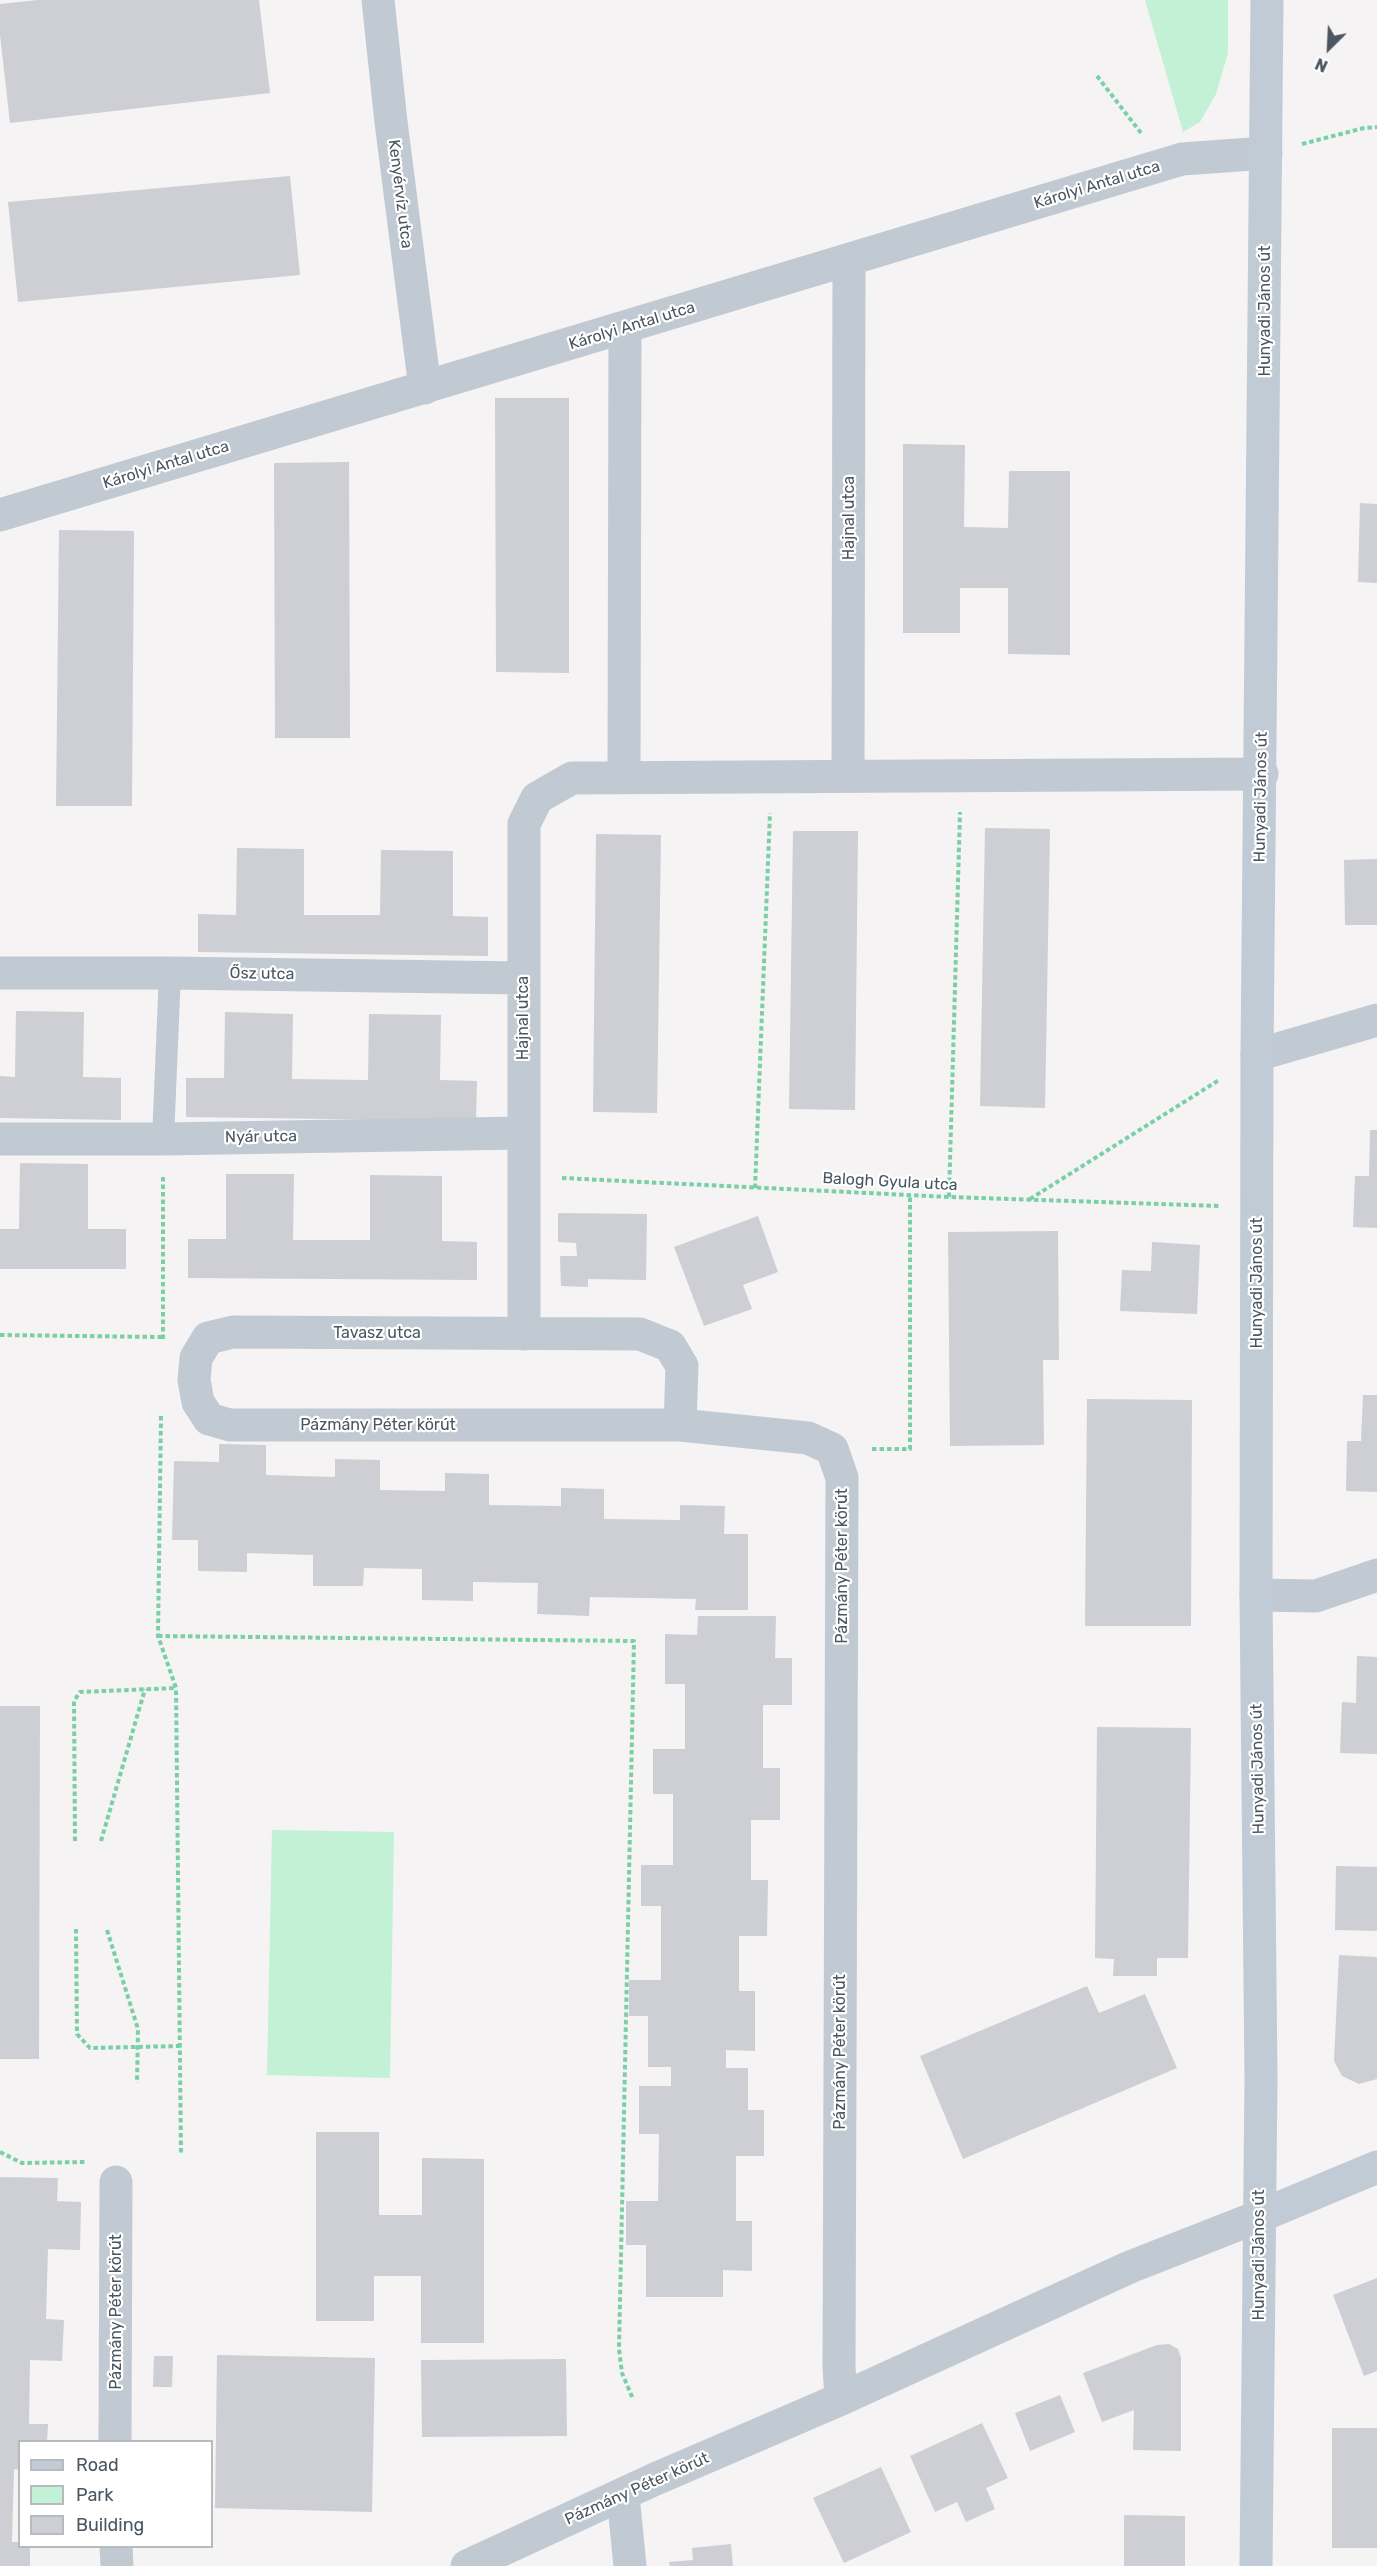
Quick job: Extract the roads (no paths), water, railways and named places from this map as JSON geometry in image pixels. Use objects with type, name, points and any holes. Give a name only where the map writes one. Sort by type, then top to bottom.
[{"type":"street","name":"Kenyérvíz utca","points":[[378,0],[391,123],[425,388]]},
{"type":"street","name":"Hunyadi János út","points":[[1256,2566],[1261,2079],[1256,1595],[1257,1055],[1262,774],[1268,0]]},
{"type":"street","name":"Károlyi Antal utca","points":[[0,515],[1182,159],[1266,153]]},
{"type":"street","name":"Hajnal utca","points":[[849,260],[849,776]]},
{"type":"street","points":[[624,777],[625,328]]},
{"type":"street","name":"Hajnal utca","points":[[524,1334],[522,1133],[524,824],[537,798],[572,778],[1262,774]]},
{"type":"street","name":"Ősz utca","points":[[0,973],[523,978]]},
{"type":"street","points":[[1257,1055],[1377,1020]]},
{"type":"street","name":"Nyár utca","points":[[0,1139],[163,1139],[522,1133]]},
{"type":"street","name":"Tavasz utca","points":[[208,1338],[233,1332],[640,1334],[670,1346],[682,1366],[680,1425]]},
{"type":"street","name":"Pázmány Péter körút","points":[[208,1338],[196,1358],[194,1380],[198,1402],[208,1419],[230,1425],[680,1425],[808,1438],[832,1449],[842,1478],[839,2298],[841,2399]]},
{"type":"street","points":[[1256,1595],[1316,1596],[1377,1575]]},
{"type":"street","points":[[1260,2216],[1377,2167]]},
{"type":"street","name":"Pázmány Péter körút","points":[[104,2172],[115,2440]]},
{"type":"street","name":"Pázmány Péter körút","points":[[467,2566],[1130,2267],[1260,2216]]},
{"type":"street","points":[[622,2495],[630,2566]]},
{"type":"street","points":[[116,2548],[117,2566]]},
{"type":"lane","points":[[163,1139],[170,973]]}]
